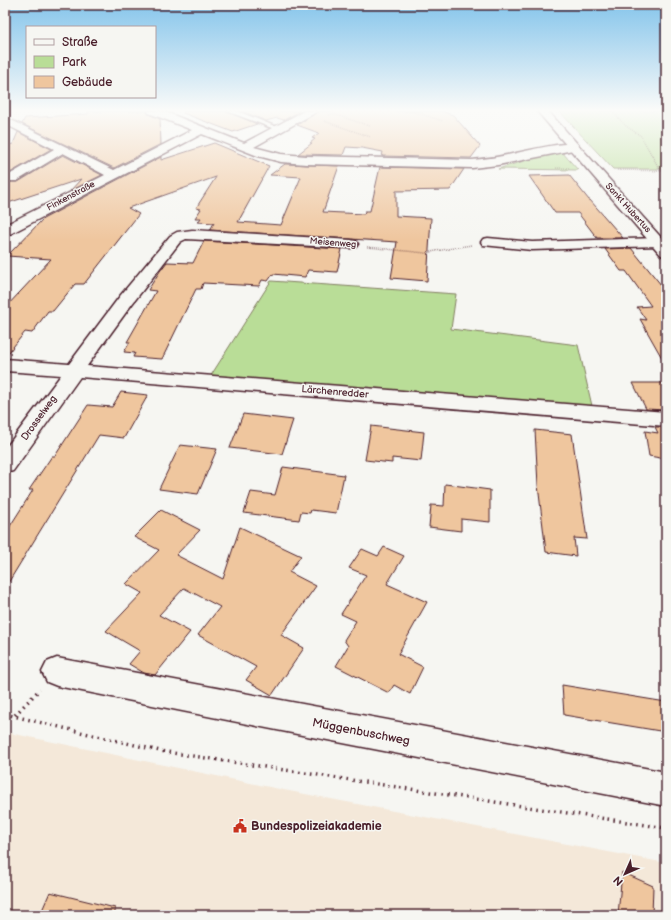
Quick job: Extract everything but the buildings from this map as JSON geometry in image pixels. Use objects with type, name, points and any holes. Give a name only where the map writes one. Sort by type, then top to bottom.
[{"type":"street","points":[[13,178],[54,154]]},
{"type":"street","points":[[72,154],[113,174]]},
{"type":"street","name":"Finkenstraße","points":[[5,231],[153,154]]},
{"type":"street","points":[[267,154],[306,160],[472,164],[494,163],[530,154]]},
{"type":"street","name":"Sankt Hubertus","points":[[579,154],[662,247]]},
{"type":"street","name":"Meisenweg","points":[[74,370],[126,300],[175,239],[182,235],[192,234],[351,244]]},
{"type":"street","points":[[488,242],[532,246],[662,247]]},
{"type":"street","name":"Lärchenredder","points":[[5,365],[666,419]]},
{"type":"street","name":"Drosselweg","points":[[5,465],[74,370]]},
{"type":"street","name":"Müggenbuschweg","points":[[57,672],[315,723],[666,789]]},
{"type":"path","points":[[651,154],[660,170]]},
{"type":"path","points":[[612,170],[666,171]]},
{"type":"path","name":"Meisenweg","points":[[351,244],[381,250],[425,253],[488,242]]},
{"type":"path","points":[[15,716],[57,672]]},
{"type":"path","points":[[5,714],[160,750],[666,828]]},
{"type":"shaded area","name":"Bundespolizeiakademie","points":[[5,732],[284,790],[666,863],[666,915],[5,915]]},
{"type":"green space","points":[[547,154],[564,154],[578,170],[498,169]]},
{"type":"green space","points":[[599,154],[666,154],[666,169],[613,169]]},
{"type":"green space","points":[[271,281],[456,294],[451,329],[578,345],[592,406],[210,377]]},
{"type":"place","name":"Bundespolizeiakademie","points":[[240,826]]}]
